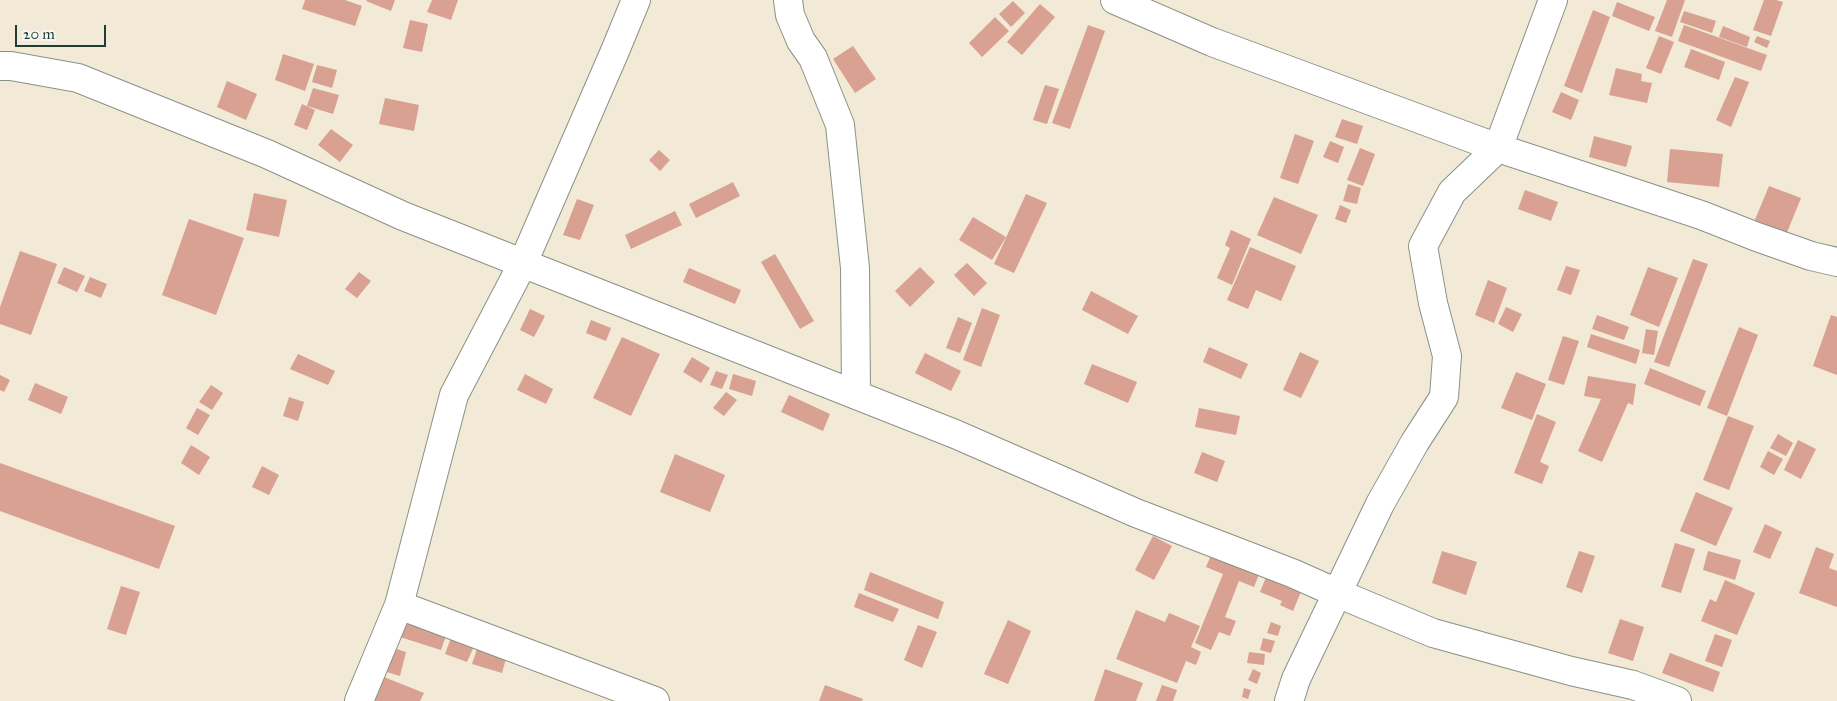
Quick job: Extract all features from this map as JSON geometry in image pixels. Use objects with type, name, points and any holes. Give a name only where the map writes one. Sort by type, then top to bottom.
[{"type":"street","points":[[359,701],[399,606],[454,395],[523,263],[636,0]]},
{"type":"street","points":[[788,0],[790,15],[797,32],[813,58],[840,125],[855,268],[856,395]]},
{"type":"street","points":[[1115,0],[1212,42],[1498,148],[1700,215],[1811,256],[1837,262]]},
{"type":"street","points":[[1289,701],[1296,679],[1380,504],[1415,442],[1444,397],[1447,356],[1433,303],[1423,246],[1452,192],[1498,148],[1553,0]]},
{"type":"street","points":[[0,66],[11,66],[78,78],[267,154],[403,216],[955,434],[1136,513],[1292,573],[1432,633],[1571,671],[1633,685],[1677,701]]},
{"type":"street","points":[[399,606],[655,701]]},
{"type":"building","points":[[305,0],[345,0],[362,6],[355,26],[302,9]]},
{"type":"building","points":[[367,0],[395,0],[391,11]]},
{"type":"building","points":[[432,0],[458,0],[451,20],[427,12]]},
{"type":"building","points":[[1667,0],[1685,0],[1672,37],[1655,31]]},
{"type":"building","points":[[1764,0],[1783,2],[1771,36],[1753,30]]},
{"type":"building","points":[[1013,1],[1025,13],[1011,27],[999,14]]},
{"type":"building","points":[[1617,2],[1655,17],[1649,31],[1612,16]]},
{"type":"building","points":[[1040,4],[1055,17],[1022,55],[1007,42]]},
{"type":"building","points":[[1593,10],[1610,17],[1582,93],[1564,86]]},
{"type":"building","points":[[1684,11],[1716,21],[1712,33],[1680,22]]},
{"type":"building","points":[[995,17],[1009,31],[982,57],[969,43]]},
{"type":"building","points":[[410,20],[428,24],[422,52],[403,48]]},
{"type":"building","points":[[1088,25],[1105,31],[1070,129],[1052,123]]},
{"type":"building","points":[[1684,25],[1767,55],[1761,71],[1678,41]]},
{"type":"building","points":[[1723,26],[1750,37],[1747,47],[1719,37]]},
{"type":"building","points":[[1659,36],[1674,42],[1661,74],[1646,68]]},
{"type":"building","points":[[1757,36],[1770,41],[1767,48],[1754,42]]},
{"type":"building","points":[[853,46],[876,79],[855,93],[833,59]]},
{"type":"building","points":[[1691,49],[1725,62],[1719,80],[1684,67]]},
{"type":"building","points":[[283,54],[314,64],[305,91],[275,80]]},
{"type":"building","points":[[317,65],[337,70],[332,88],[312,82]]},
{"type":"building","points":[[1616,68],[1642,74],[1641,81],[1652,83],[1647,103],[1609,95]]},
{"type":"building","points":[[1735,77],[1749,82],[1731,127],[1716,120]]},
{"type":"building","points":[[227,81],[257,94],[246,120],[217,107]]},
{"type":"building","points":[[1045,85],[1059,89],[1047,124],[1033,120]]},
{"type":"building","points":[[313,88],[339,95],[333,114],[307,106]]},
{"type":"building","points":[[1561,92],[1579,100],[1571,120],[1552,112]]},
{"type":"building","points":[[385,98],[419,105],[414,131],[379,124]]},
{"type":"building","points":[[302,104],[315,110],[307,130],[294,125]]},
{"type":"building","points":[[1342,119],[1363,126],[1357,144],[1335,137]]},
{"type":"building","points":[[331,129],[353,145],[340,162],[318,145]]},
{"type":"building","points":[[1295,134],[1314,141],[1298,184],[1280,178]]},
{"type":"building","points":[[1594,136],[1632,146],[1626,167],[1589,157]]},
{"type":"building","points":[[1330,141],[1344,147],[1338,163],[1323,157]]},
{"type":"building","points":[[1360,148],[1375,154],[1363,186],[1347,180]]},
{"type":"building","points":[[1670,149],[1723,154],[1719,187],[1667,182]]},
{"type":"building","points":[[659,150],[670,160],[660,171],[649,160]]},
{"type":"building","points":[[733,182],[740,196],[696,218],[689,204]]},
{"type":"building","points":[[1348,184],[1361,188],[1357,204],[1343,201]]},
{"type":"building","points":[[1769,186],[1801,198],[1786,235],[1754,222]]},
{"type":"building","points":[[1525,190],[1558,202],[1551,221],[1518,209]]},
{"type":"building","points":[[254,193],[287,200],[279,237],[246,230]]},
{"type":"building","points":[[1026,194],[1047,203],[1014,273],[994,264]]},
{"type":"building","points":[[1274,197],[1318,215],[1301,254],[1257,235]]},
{"type":"building","points":[[577,199],[594,205],[580,240],[563,235]]},
{"type":"building","points":[[1340,205],[1351,210],[1346,223],[1335,219]]},
{"type":"building","points":[[675,211],[682,225],[631,249],[625,235]]},
{"type":"building","points":[[973,217],[1006,237],[992,260],[959,240]]},
{"type":"building","points":[[189,219],[244,238],[216,315],[162,295]]},
{"type":"building","points":[[1231,230],[1251,239],[1232,285],[1217,278],[1230,248],[1225,245]]},
{"type":"building","points":[[1250,247],[1296,266],[1281,301],[1256,290],[1248,309],[1227,300]]},
{"type":"building","points":[[20,251],[57,264],[31,335],[0,324],[0,307]]},
{"type":"building","points":[[775,254],[814,321],[800,329],[761,262]]},
{"type":"building","points":[[1693,259],[1708,264],[1669,367],[1654,362]]},
{"type":"building","points":[[967,263],[987,283],[974,296],[954,275]]},
{"type":"building","points":[[1566,266],[1580,270],[1571,295],[1557,290]]},
{"type":"building","points":[[64,267],[85,276],[77,292],[57,283]]},
{"type":"building","points":[[920,267],[935,282],[910,307],[895,291]]},
{"type":"building","points":[[1648,267],[1678,278],[1659,327],[1630,315]]},
{"type":"building","points":[[689,268],[741,290],[735,304],[683,282]]},
{"type":"building","points":[[359,272],[371,281],[357,298],[345,289]]},
{"type":"building","points":[[90,277],[107,284],[101,298],[84,291]]},
{"type":"building","points":[[1488,280],[1507,288],[1494,323],[1475,315]]},
{"type":"building","points":[[1091,291],[1138,316],[1128,334],[1082,310]]},
{"type":"building","points":[[1506,307],[1522,314],[1513,332],[1498,324]]},
{"type":"building","points":[[982,308],[1000,315],[981,367],[963,360]]},
{"type":"building","points":[[530,309],[545,316],[534,337],[520,330]]},
{"type":"building","points":[[1597,315],[1629,327],[1624,340],[1592,329]]},
{"type":"building","points":[[1831,315],[1837,317],[1837,375],[1813,366]]},
{"type":"building","points":[[958,317],[972,323],[960,353],[946,348]]},
{"type":"building","points":[[591,320],[611,328],[606,341],[586,333]]},
{"type":"building","points":[[1739,327],[1758,335],[1727,416],[1707,408]]},
{"type":"building","points":[[1646,329],[1658,331],[1654,355],[1642,353]]},
{"type":"building","points":[[1591,334],[1640,350],[1636,364],[1587,347]]},
{"type":"building","points":[[1563,336],[1579,341],[1564,385],[1548,380]]},
{"type":"building","points":[[622,337],[660,354],[631,416],[593,398]]},
{"type":"building","points":[[1209,347],[1248,364],[1241,379],[1203,362]]},
{"type":"building","points":[[1300,352],[1319,361],[1301,398],[1283,390]]},
{"type":"building","points":[[925,353],[961,371],[951,391],[915,373]]},
{"type":"building","points":[[298,354],[335,371],[328,385],[290,369]]},
{"type":"building","points":[[692,357],[710,368],[701,383],[683,372]]},
{"type":"building","points":[[1092,364],[1137,382],[1128,403],[1084,384]]},
{"type":"building","points":[[1650,368],[1706,391],[1700,406],[1644,384]]},
{"type":"building","points":[[716,371],[728,375],[722,389],[710,385]]},
{"type":"building","points":[[1516,372],[1546,384],[1532,420],[1501,408]]},
{"type":"building","points":[[525,374],[553,389],[546,404],[517,390]]},
{"type":"building","points":[[733,374],[756,381],[752,396],[729,389]]},
{"type":"building","points":[[0,375],[10,380],[4,392],[0,390]]},
{"type":"building","points":[[1588,376],[1636,384],[1633,405],[1628,403],[1602,462],[1578,451],[1601,399],[1584,396]]},
{"type":"building","points":[[35,383],[68,397],[61,414],[28,400]]},
{"type":"building","points":[[211,385],[223,393],[212,410],[199,402]]},
{"type":"building","points":[[726,392],[737,400],[724,416],[713,408]]},
{"type":"building","points":[[789,395],[830,414],[823,431],[781,412]]},
{"type":"building","points":[[289,397],[304,402],[298,421],[283,416]]},
{"type":"building","points":[[197,408],[210,415],[198,435],[186,428]]},
{"type":"building","points":[[1199,408],[1240,416],[1236,435],[1195,427]]},
{"type":"building","points":[[1537,414],[1556,422],[1540,462],[1549,466],[1542,484],[1514,473]]},
{"type":"building","points":[[1728,416],[1754,426],[1729,490],[1703,480]]},
{"type":"building","points":[[1778,434],[1793,443],[1786,456],[1770,448]]},
{"type":"building","points":[[1798,440],[1816,449],[1801,479],[1784,470]]},
{"type":"building","points":[[191,445],[210,457],[199,475],[181,463]]},
{"type":"building","points":[[1768,451],[1783,459],[1774,475],[1760,467]]},
{"type":"building","points":[[1202,452],[1225,461],[1217,482],[1194,473]]},
{"type":"building","points":[[675,454],[725,475],[710,512],[660,492]]},
{"type":"building","points":[[0,463],[175,526],[159,569],[0,511]]},
{"type":"building","points":[[262,466],[279,475],[269,495],[252,487]]},
{"type":"building","points":[[1696,492],[1733,508],[1716,546],[1680,531]]},
{"type":"building","points":[[1765,524],[1782,532],[1770,559],[1753,552]]},
{"type":"building","points":[[1153,536],[1172,546],[1154,580],[1135,570]]},
{"type":"building","points":[[1675,543],[1695,549],[1681,593],[1661,587]]},
{"type":"building","points":[[1816,547],[1834,554],[1829,568],[1837,571],[1837,607],[1799,593]]},
{"type":"building","points":[[1442,551],[1477,562],[1466,595],[1432,583]]},
{"type":"building","points":[[1579,551],[1595,556],[1582,593],[1566,587]]},
{"type":"building","points":[[1708,551],[1741,560],[1735,580],[1703,570]]},
{"type":"building","points":[[1212,553],[1260,572],[1254,587],[1239,581],[1225,617],[1236,621],[1230,636],[1219,632],[1211,650],[1195,643],[1223,574],[1206,567]]},
{"type":"building","points":[[870,572],[944,602],[938,619],[864,590]]},
{"type":"building","points":[[1267,575],[1302,589],[1293,611],[1280,605],[1282,601],[1260,592]]},
{"type":"building","points":[[1725,580],[1755,593],[1737,635],[1701,621],[1710,599],[1716,602]]},
{"type":"building","points":[[121,586],[140,592],[126,635],[107,629]]},
{"type":"building","points":[[859,593],[899,609],[893,622],[854,607]]},
{"type":"building","points":[[1136,610],[1165,622],[1169,613],[1200,626],[1191,647],[1201,652],[1196,665],[1186,661],[1177,683],[1116,659]]},
{"type":"building","points":[[406,619],[447,633],[441,650],[400,637]]},
{"type":"building","points":[[1620,619],[1644,627],[1633,661],[1608,653]]},
{"type":"building","points":[[1008,620],[1031,631],[1008,684],[984,674]]},
{"type":"building","points":[[1271,622],[1281,626],[1278,636],[1267,633]]},
{"type":"building","points":[[918,625],[937,632],[922,668],[904,660]]},
{"type":"building","points":[[1715,634],[1732,640],[1722,667],[1705,661]]},
{"type":"building","points":[[452,635],[475,644],[467,662],[445,654]]},
{"type":"building","points":[[1263,638],[1275,641],[1271,653],[1260,650]]},
{"type":"building","points":[[387,646],[406,652],[400,676],[380,670]]},
{"type":"building","points":[[478,646],[507,655],[502,673],[472,664]]},
{"type":"building","points":[[1249,652],[1265,654],[1264,665],[1247,663]]},
{"type":"building","points":[[1670,653],[1720,672],[1713,692],[1662,673]]},
{"type":"building","points":[[1105,669],[1143,683],[1136,701],[1094,701]]},
{"type":"building","points":[[1253,669],[1261,673],[1257,684],[1248,680]]},
{"type":"building","points":[[384,677],[424,693],[420,701],[375,701]]},
{"type":"building","points":[[825,685],[863,699],[862,701],[819,701]]},
{"type":"building","points":[[1162,685],[1177,690],[1173,701],[1156,701]]},
{"type":"building","points":[[1244,688],[1251,690],[1248,699],[1242,697]]}]
